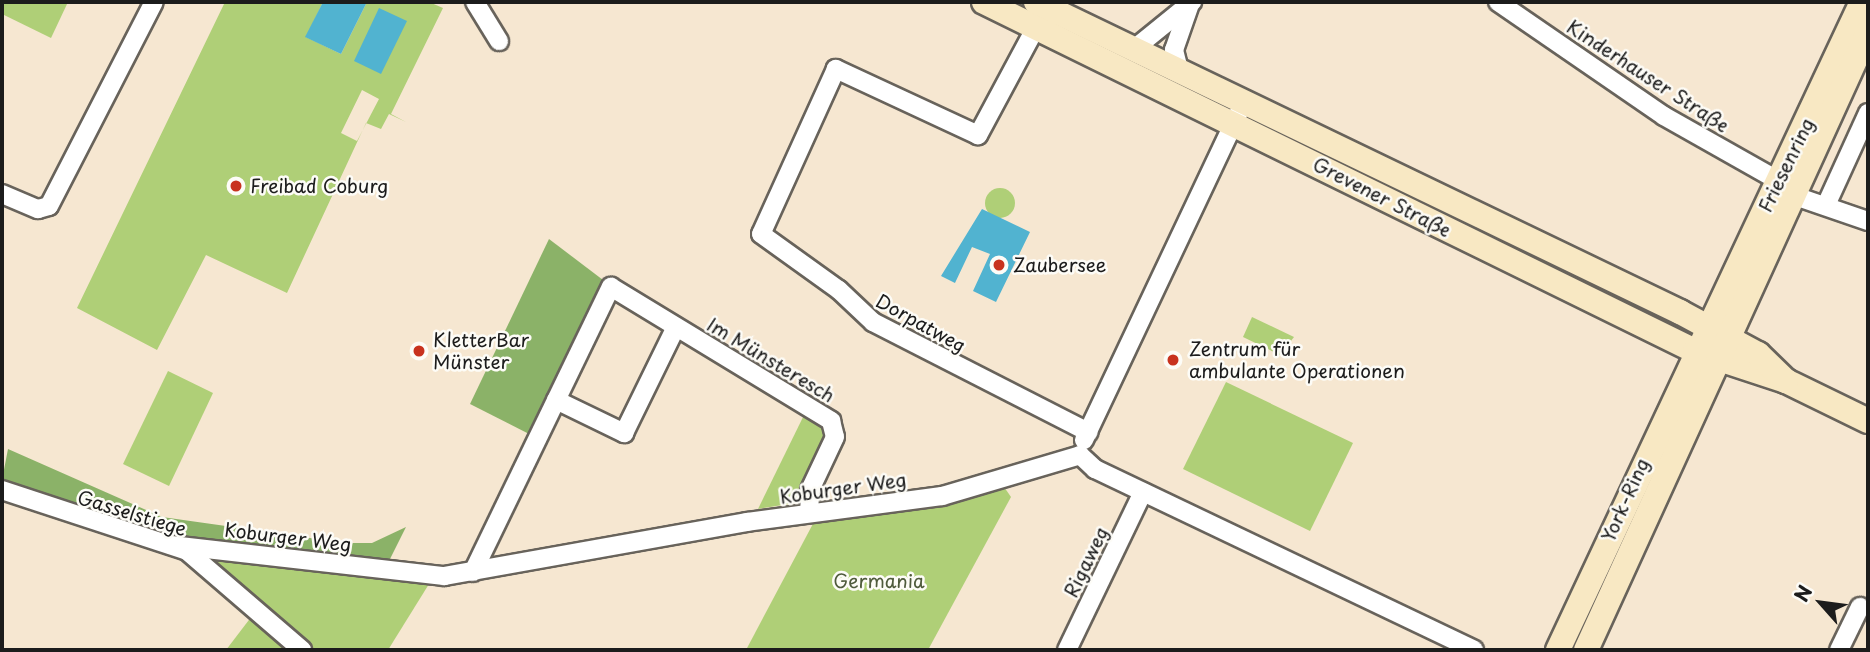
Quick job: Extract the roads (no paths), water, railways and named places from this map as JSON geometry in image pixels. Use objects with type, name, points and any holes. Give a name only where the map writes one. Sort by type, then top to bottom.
[{"type":"main road","name":"Grevener Straße","points":[[984,2],[1036,27],[1240,112],[1707,326],[1725,350]]},
{"type":"main road","name":"Grevener Straße","points":[[1036,2],[1179,70],[1240,112],[1695,351],[1725,350],[1758,354],[1786,382],[1868,421]]},
{"type":"main road","name":"Friesenring","points":[[1725,350],[1862,2]]},
{"type":"main road","name":"Friesenring","points":[[1695,351],[1787,188],[1868,32]]},
{"type":"main road","name":"York-Ring","points":[[1586,650],[1725,350]]},
{"type":"main road","name":"York-Ring","points":[[1558,650],[1695,351]]},
{"type":"street","points":[[2,194],[38,209],[49,206],[153,2]]},
{"type":"street","points":[[475,2],[499,41]]},
{"type":"street","name":"Kinderhauser Straße","points":[[1497,2],[1664,116],[1787,188],[1827,202],[1868,221]]},
{"type":"street","points":[[1134,49],[1191,3]]},
{"type":"street","points":[[1179,70],[1174,50],[1191,3]]},
{"type":"street","name":"Dorpatweg","points":[[1036,27],[980,135],[835,69],[762,222],[766,243],[839,290],[873,322],[1088,432]]},
{"type":"street","points":[[1240,112],[1088,432],[1080,455],[1143,492],[1474,650]]},
{"type":"street","points":[[1827,202],[1868,113]]},
{"type":"street","name":"Im Münsteresch","points":[[473,572],[611,287],[831,421],[835,437],[810,490],[809,513]]},
{"type":"street","name":"Im Münsteresch","points":[[556,400],[624,433],[676,327]]},
{"type":"street","name":"Koburger Weg","points":[[171,545],[444,576],[809,513],[942,496],[1080,455]]},
{"type":"street","name":"Gasselstiege","points":[[2,490],[171,545],[222,576],[302,650]]},
{"type":"street","name":"Rigaweg","points":[[1067,650],[1143,492]]},
{"type":"street","points":[[1839,650],[1860,607]]},
{"type":"water","points":[[323,2],[367,2],[341,54],[305,37]]},
{"type":"water","points":[[379,8],[407,21],[381,74],[354,61]]},
{"type":"water","name":"Zaubersee","points":[[982,209],[1030,232],[996,302],[973,291],[990,254],[972,247],[955,283],[941,276]]},
{"type":"place","name":"Freibad Coburg","points":[[236,186]]},
{"type":"place","name":"Zaubersee","points":[[999,265]]},
{"type":"place","name":"KletterBar Münster","points":[[419,351]]},
{"type":"place","name":"Zentrum für ambulante Operationen","points":[[1173,360]]},
{"type":"park label","name":"Germania","points":[[879,581]]}]
